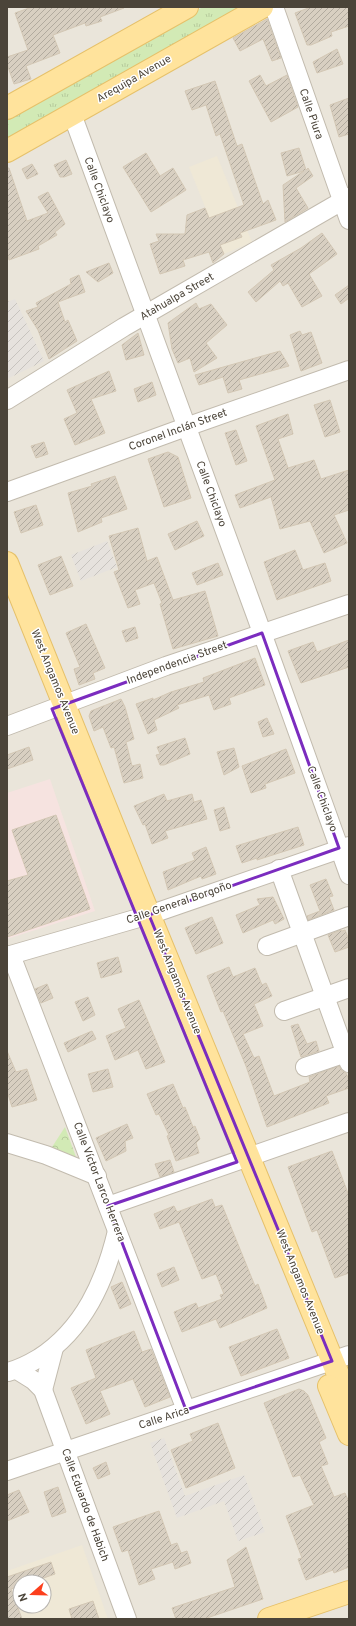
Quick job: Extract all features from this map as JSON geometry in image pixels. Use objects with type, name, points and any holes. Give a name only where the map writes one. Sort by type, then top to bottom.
[{"type":"main road","points":[[7,108],[187,7]]},
{"type":"main road","name":"Arequipa Avenue","points":[[7,151],[262,7]]},
{"type":"main road","name":"West Angamos Avenue","points":[[7,563],[58,707],[142,916],[243,1160],[334,1360],[349,1401]]},
{"type":"main road","name":"West Angamos Avenue","points":[[7,603],[58,707]]},
{"type":"main road","name":"West Angamos Avenue","points":[[334,1360],[349,1434]]},
{"type":"main road","points":[[270,1619],[349,1592]]},
{"type":"street","name":"Calle Piura","points":[[274,7],[346,199],[349,220]]},
{"type":"street","name":"Calle Chiclayo","points":[[72,114],[262,633],[344,847],[349,875]]},
{"type":"street","name":"Atahualpa Street","points":[[7,400],[145,315],[346,199]]},
{"type":"street","name":"Coronel Inclán Street","points":[[7,492],[349,370]]},
{"type":"street","name":"Independencia Street","points":[[7,726],[166,666],[349,604]]},
{"type":"street","name":"Calle General Borgoño","points":[[9,955],[142,916],[344,847]]},
{"type":"street","points":[[279,869],[348,1056],[305,1067]]},
{"type":"street","points":[[267,946],[349,916]]},
{"type":"street","name":"Calle Víctor Larco Herrera","points":[[9,955],[97,1176],[186,1410]]},
{"type":"street","points":[[284,1011],[349,988]]},
{"type":"street","points":[[108,1206],[349,1122]]},
{"type":"street","points":[[7,1143],[46,1155],[97,1176]]},
{"type":"street","points":[[12,1371],[54,1348],[74,1328],[88,1308],[100,1286],[111,1258],[117,1231]]},
{"type":"street","points":[[43,1390],[54,1348]]},
{"type":"street","name":"Calle Arica","points":[[7,1471],[64,1450],[334,1360]]},
{"type":"street","name":"Calle Eduardo de Habich","points":[[12,1371],[33,1380],[43,1390],[126,1619]]},
{"type":"highlighted area","points":[[262,633],[339,848],[149,915],[332,1361],[186,1410],[108,1206],[237,1162],[52,709]]},
{"type":"shaded area","points":[[7,7],[349,7],[349,1619],[7,1619]]},
{"type":"shaded area","points":[[217,156],[252,242],[224,254],[189,167]]},
{"type":"shaded area","points":[[15,299],[44,361],[7,379],[7,302]]},
{"type":"shaded area","points":[[107,541],[117,567],[81,581],[71,555]]},
{"type":"shaded area","points":[[50,779],[95,911],[7,939],[7,793]]},
{"type":"shaded area","points":[[164,1438],[185,1496],[244,1475],[265,1532],[238,1541],[224,1501],[177,1518],[150,1443]]},
{"type":"shaded area","points":[[82,1545],[108,1619],[23,1619],[21,1614],[52,1614],[52,1574],[12,1574],[12,1586],[7,1571]]},
{"type":"green space","points":[[203,7],[247,7],[7,145],[7,116]]},
{"type":"green space","points":[[65,1127],[76,1157],[52,1147]]},
{"type":"building","points":[[32,7],[124,8],[100,17],[102,21],[86,26],[85,23],[53,35],[60,53],[26,66],[31,79],[14,84],[7,64],[7,57],[28,50],[15,13]]},
{"type":"building","points":[[311,7],[349,7],[349,26],[331,32],[332,36],[311,45],[307,45],[295,13]]},
{"type":"building","points":[[267,19],[281,58],[272,61],[263,39],[240,51],[233,38]]},
{"type":"building","points":[[337,49],[343,64],[317,73],[313,62]]},
{"type":"building","points":[[260,75],[266,86],[287,75],[298,107],[271,122],[249,81]]},
{"type":"building","points":[[215,81],[237,146],[242,144],[263,204],[268,200],[276,220],[240,233],[242,237],[220,245],[224,254],[213,263],[209,252],[183,260],[185,266],[160,274],[150,244],[159,241],[156,234],[185,234],[187,215],[205,208],[209,218],[244,205],[220,134],[216,136],[206,105],[192,110],[185,91]]},
{"type":"building","points":[[349,98],[349,134],[339,137],[330,105]]},
{"type":"building","points":[[299,148],[306,170],[308,168],[313,176],[296,188],[308,208],[285,222],[283,185],[304,171],[287,176],[281,153]]},
{"type":"building","points":[[146,153],[160,176],[173,168],[186,190],[151,212],[123,167]]},
{"type":"building","points":[[66,160],[72,174],[60,177],[54,165]]},
{"type":"building","points":[[32,164],[38,174],[27,179],[22,169]]},
{"type":"building","points":[[7,168],[9,168],[27,221],[48,213],[38,197],[48,192],[65,224],[55,232],[57,235],[38,246],[39,249],[9,260],[7,252]]},
{"type":"building","points":[[322,233],[337,254],[309,274],[322,296],[302,307],[288,283],[283,286],[280,281],[256,302],[248,292],[274,270],[271,265],[301,248]]},
{"type":"building","points":[[109,263],[113,273],[98,282],[86,272]]},
{"type":"building","points":[[79,275],[85,292],[58,302],[65,322],[68,320],[77,341],[49,359],[38,330],[26,311],[38,307],[36,303],[71,284],[70,279]]},
{"type":"building","points":[[349,285],[349,298],[341,304],[335,295]]},
{"type":"building","points":[[196,303],[199,309],[211,304],[227,325],[206,343],[217,358],[194,372],[190,358],[178,363],[172,349],[168,323]]},
{"type":"building","points":[[300,331],[302,335],[311,332],[322,363],[301,371],[290,335]]},
{"type":"building","points":[[138,333],[144,355],[126,360],[122,345]]},
{"type":"building","points":[[280,351],[289,366],[239,380],[242,389],[228,393],[223,377],[199,385],[195,375]]},
{"type":"building","points":[[109,371],[116,391],[91,399],[105,433],[75,445],[64,419],[77,413],[67,390]]},
{"type":"building","points":[[152,382],[156,395],[138,402],[134,389]]},
{"type":"building","points":[[330,400],[340,432],[325,437],[314,405]]},
{"type":"building","points":[[288,414],[293,434],[278,439],[288,468],[314,460],[321,479],[349,470],[349,510],[334,515],[347,543],[324,553],[310,521],[280,529],[271,497],[240,508],[235,495],[275,480],[256,426]]},
{"type":"building","points":[[236,430],[247,461],[236,465],[225,433]]},
{"type":"building","points":[[44,442],[48,454],[36,458],[31,446]]},
{"type":"building","points":[[168,452],[178,457],[191,498],[164,507],[148,459]]},
{"type":"building","points":[[115,476],[127,509],[101,518],[102,522],[78,532],[68,493],[92,486],[91,484]]},
{"type":"building","points":[[36,505],[43,525],[21,533],[14,512]]},
{"type":"building","points":[[197,521],[204,536],[175,550],[168,534]]},
{"type":"building","points":[[138,528],[147,561],[157,557],[173,600],[205,591],[218,636],[173,649],[160,604],[162,603],[154,583],[135,590],[140,604],[128,608],[114,572],[119,570],[109,536]]},
{"type":"building","points":[[295,550],[303,570],[325,563],[331,581],[277,600],[264,562]]},
{"type":"building","points":[[61,556],[73,586],[50,595],[38,565]]},
{"type":"building","points":[[218,563],[223,575],[197,585],[192,573]]},
{"type":"building","points":[[86,624],[105,668],[93,673],[95,679],[79,685],[74,669],[80,667],[66,633]]},
{"type":"building","points":[[135,627],[138,638],[126,642],[122,631]]},
{"type":"building","points":[[349,640],[349,667],[301,683],[288,651],[313,642],[317,652]]},
{"type":"building","points":[[255,658],[265,685],[229,698],[231,704],[214,710],[209,695],[177,705],[179,708],[154,720],[157,730],[148,734],[136,704],[153,698],[153,700],[171,692],[204,682],[203,678]]},
{"type":"building","points":[[121,699],[125,707],[134,739],[126,742],[132,766],[140,764],[143,778],[124,783],[114,747],[111,748],[103,727],[94,731],[89,716],[91,711]]},
{"type":"building","points":[[267,718],[274,734],[263,737],[258,722]]},
{"type":"building","points":[[185,738],[190,754],[164,765],[160,765],[156,755],[160,754],[157,747]]},
{"type":"building","points":[[29,747],[33,760],[7,769],[7,755]]},
{"type":"building","points":[[234,748],[239,767],[224,775],[217,752]]},
{"type":"building","points":[[286,749],[295,773],[265,784],[266,788],[251,793],[242,766]]},
{"type":"building","points":[[164,794],[167,801],[192,794],[194,802],[201,800],[207,819],[165,831],[168,838],[152,844],[145,824],[143,825],[134,806]]},
{"type":"building","points":[[224,807],[230,828],[220,831],[214,810]]},
{"type":"building","points":[[56,815],[90,909],[7,937],[7,881],[28,875],[12,830]]},
{"type":"building","points":[[298,827],[304,845],[257,860],[257,858],[242,863],[236,846]]},
{"type":"building","points":[[206,847],[216,874],[202,879],[201,876],[168,890],[163,872],[195,860],[192,853]]},
{"type":"building","points":[[326,879],[333,896],[329,897],[334,910],[308,920],[307,916],[320,911],[310,885]]},
{"type":"building","points":[[273,897],[284,919],[275,924],[273,920],[243,933],[236,915],[260,905],[257,899]]},
{"type":"building","points":[[212,917],[223,943],[196,954],[185,928]]},
{"type":"building","points":[[345,930],[349,940],[349,947],[335,952],[328,935]]},
{"type":"building","points":[[118,957],[122,972],[101,978],[97,963]]},
{"type":"building","points":[[229,967],[233,977],[255,968],[262,985],[266,983],[272,996],[254,1004],[263,1026],[243,1034],[254,1058],[259,1056],[274,1096],[310,1082],[309,1077],[339,1066],[342,1071],[346,1073],[349,1080],[349,1088],[326,1096],[329,1103],[267,1127],[246,1066],[223,1011],[221,1012],[207,976]]},
{"type":"building","points":[[47,984],[53,998],[41,1003],[35,989]]},
{"type":"building","points":[[88,997],[95,1015],[83,1021],[75,1002]]},
{"type":"building","points":[[139,1000],[165,1062],[146,1069],[138,1050],[115,1060],[106,1036],[126,1028],[118,1009]]},
{"type":"building","points":[[298,1024],[307,1044],[316,1041],[319,1051],[301,1057],[291,1026]]},
{"type":"building","points":[[92,1031],[96,1039],[68,1052],[64,1043]]},
{"type":"building","points":[[7,1051],[16,1072],[27,1069],[37,1100],[12,1107],[7,1091]]},
{"type":"building","points":[[108,1069],[113,1087],[93,1092],[88,1074]]},
{"type":"building","points":[[173,1084],[183,1108],[185,1107],[193,1127],[195,1126],[200,1139],[196,1143],[199,1153],[176,1161],[167,1136],[169,1135],[159,1114],[156,1115],[147,1094]]},
{"type":"building","points":[[127,1124],[133,1138],[125,1141],[126,1151],[106,1161],[96,1138]]},
{"type":"building","points":[[332,1151],[349,1196],[349,1273],[335,1278],[317,1230],[312,1232],[288,1167]]},
{"type":"building","points":[[170,1160],[174,1172],[160,1177],[155,1164]]},
{"type":"building","points":[[212,1199],[215,1207],[222,1205],[255,1286],[258,1284],[267,1308],[220,1328],[216,1319],[182,1332],[174,1312],[196,1303],[198,1308],[222,1299],[220,1295],[224,1294],[216,1274],[202,1279],[179,1222],[160,1229],[154,1214],[174,1206],[177,1212]]},
{"type":"building","points":[[174,1267],[179,1280],[162,1287],[157,1274]]},
{"type":"building","points":[[122,1282],[131,1304],[120,1309],[111,1287]]},
{"type":"building","points":[[277,1329],[289,1358],[241,1376],[229,1347]]},
{"type":"building","points":[[134,1331],[142,1352],[151,1349],[170,1397],[145,1407],[133,1379],[100,1391],[110,1414],[86,1424],[71,1388],[96,1378],[86,1350]]},
{"type":"building","points":[[299,1389],[308,1395],[326,1438],[319,1442],[328,1464],[321,1466],[334,1497],[345,1493],[349,1502],[349,1567],[334,1573],[333,1570],[306,1580],[298,1559],[302,1558],[286,1516],[314,1505],[300,1475],[293,1477],[264,1403]]},
{"type":"building","points":[[218,1423],[235,1468],[186,1488],[171,1450],[193,1441],[190,1434]]},
{"type":"building","points":[[106,1462],[110,1474],[98,1479],[93,1468]]},
{"type":"building","points":[[58,1487],[66,1512],[52,1517],[44,1492]]},
{"type":"building","points":[[19,1490],[29,1512],[7,1521],[7,1495]]},
{"type":"building","points":[[159,1511],[171,1545],[177,1543],[181,1553],[187,1551],[191,1563],[175,1569],[173,1562],[151,1569],[155,1579],[139,1585],[128,1550],[122,1552],[113,1527]]},
{"type":"building","points":[[246,1547],[263,1599],[204,1619],[176,1619],[172,1608],[235,1587],[227,1560]]},
{"type":"building","points":[[51,1562],[55,1574],[52,1575],[16,1574]]},
{"type":"building","points":[[12,1575],[12,1614],[20,1614],[22,1619],[7,1619],[7,1577]]},
{"type":"building","points":[[93,1601],[99,1619],[72,1619],[69,1609]]}]
